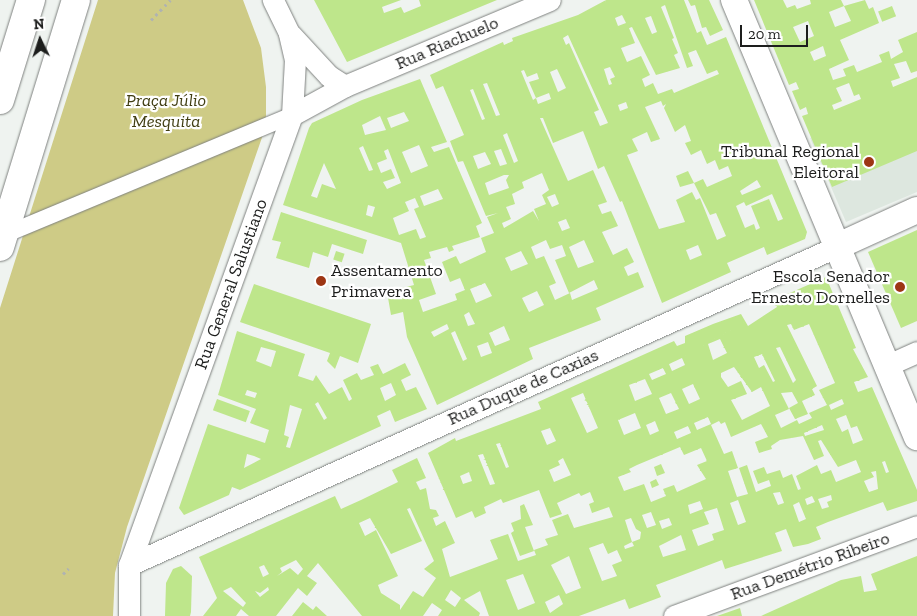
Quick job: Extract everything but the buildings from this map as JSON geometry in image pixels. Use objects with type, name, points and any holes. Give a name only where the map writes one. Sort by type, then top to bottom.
[{"type":"main road","points":[[0,100],[31,0]]},
{"type":"main road","points":[[2,241],[76,0]]},
{"type":"street","name":"Rua General Salustiano","points":[[129,616],[129,565],[292,115],[295,60],[289,32],[273,0]]},
{"type":"street","name":"Rua Riachuelo","points":[[292,115],[345,86],[550,0]]},
{"type":"street","points":[[734,0],[917,436]]},
{"type":"street","points":[[289,32],[330,76],[345,86]]},
{"type":"street","points":[[2,241],[292,115]]},
{"type":"street","name":"Rua Duque de Caxias","points":[[129,565],[917,210]]},
{"type":"street","points":[[888,365],[917,352]]},
{"type":"street","name":"Rua Demétrio Ribeiro","points":[[674,616],[917,526]]},
{"type":"path","points":[[151,20],[170,0]]},
{"type":"path","points":[[64,574],[69,568]]},
{"type":"shaded area","name":"Tribunal Regional Eleitoral","points":[[917,93],[917,192],[846,222],[810,138]]},
{"type":"green space","name":"Praça Júlio Mesquita","points":[[98,0],[243,0],[261,48],[266,87],[266,126],[127,527],[115,573],[113,616],[0,616],[0,308]]},
{"type":"place","name":"Tribunal Regional Eleitoral","points":[[869,162]]},
{"type":"place","name":"Assentamento Primavera","points":[[321,281]]},
{"type":"place","name":"Escola Senador Ernesto Dornelles","points":[[900,287]]}]
